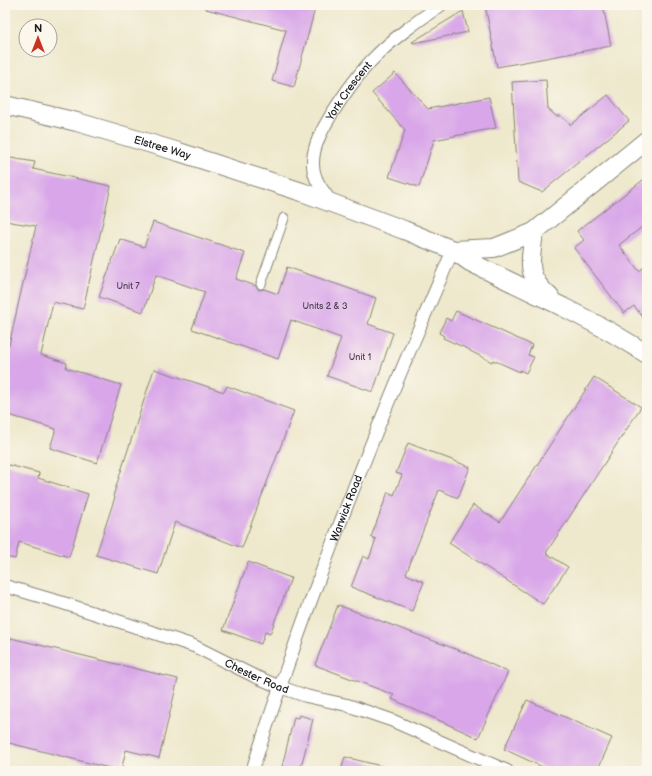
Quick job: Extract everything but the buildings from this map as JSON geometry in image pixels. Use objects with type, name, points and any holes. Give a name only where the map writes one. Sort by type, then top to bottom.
[{"type":"main road","name":"Elstree Way","points":[[5,106],[77,122],[136,138],[324,200],[453,250]]},
{"type":"main road","points":[[453,250],[494,248],[534,232],[647,140]]},
{"type":"main road","points":[[534,232],[530,255],[532,276],[544,292],[563,308]]},
{"type":"main road","points":[[453,250],[470,262],[609,331],[647,354]]},
{"type":"street","name":"York Crescent","points":[[324,200],[315,176],[313,165],[316,145],[321,131],[339,102],[372,60],[404,31],[440,5]]},
{"type":"street","points":[[261,284],[284,218]]},
{"type":"street","name":"Warwick Road","points":[[252,771],[315,588],[344,511],[432,295],[453,250]]},
{"type":"street","name":"Chester Road","points":[[5,586],[64,602],[181,641],[214,655],[252,675],[280,687],[306,696],[347,705],[391,720],[506,771]]}]
